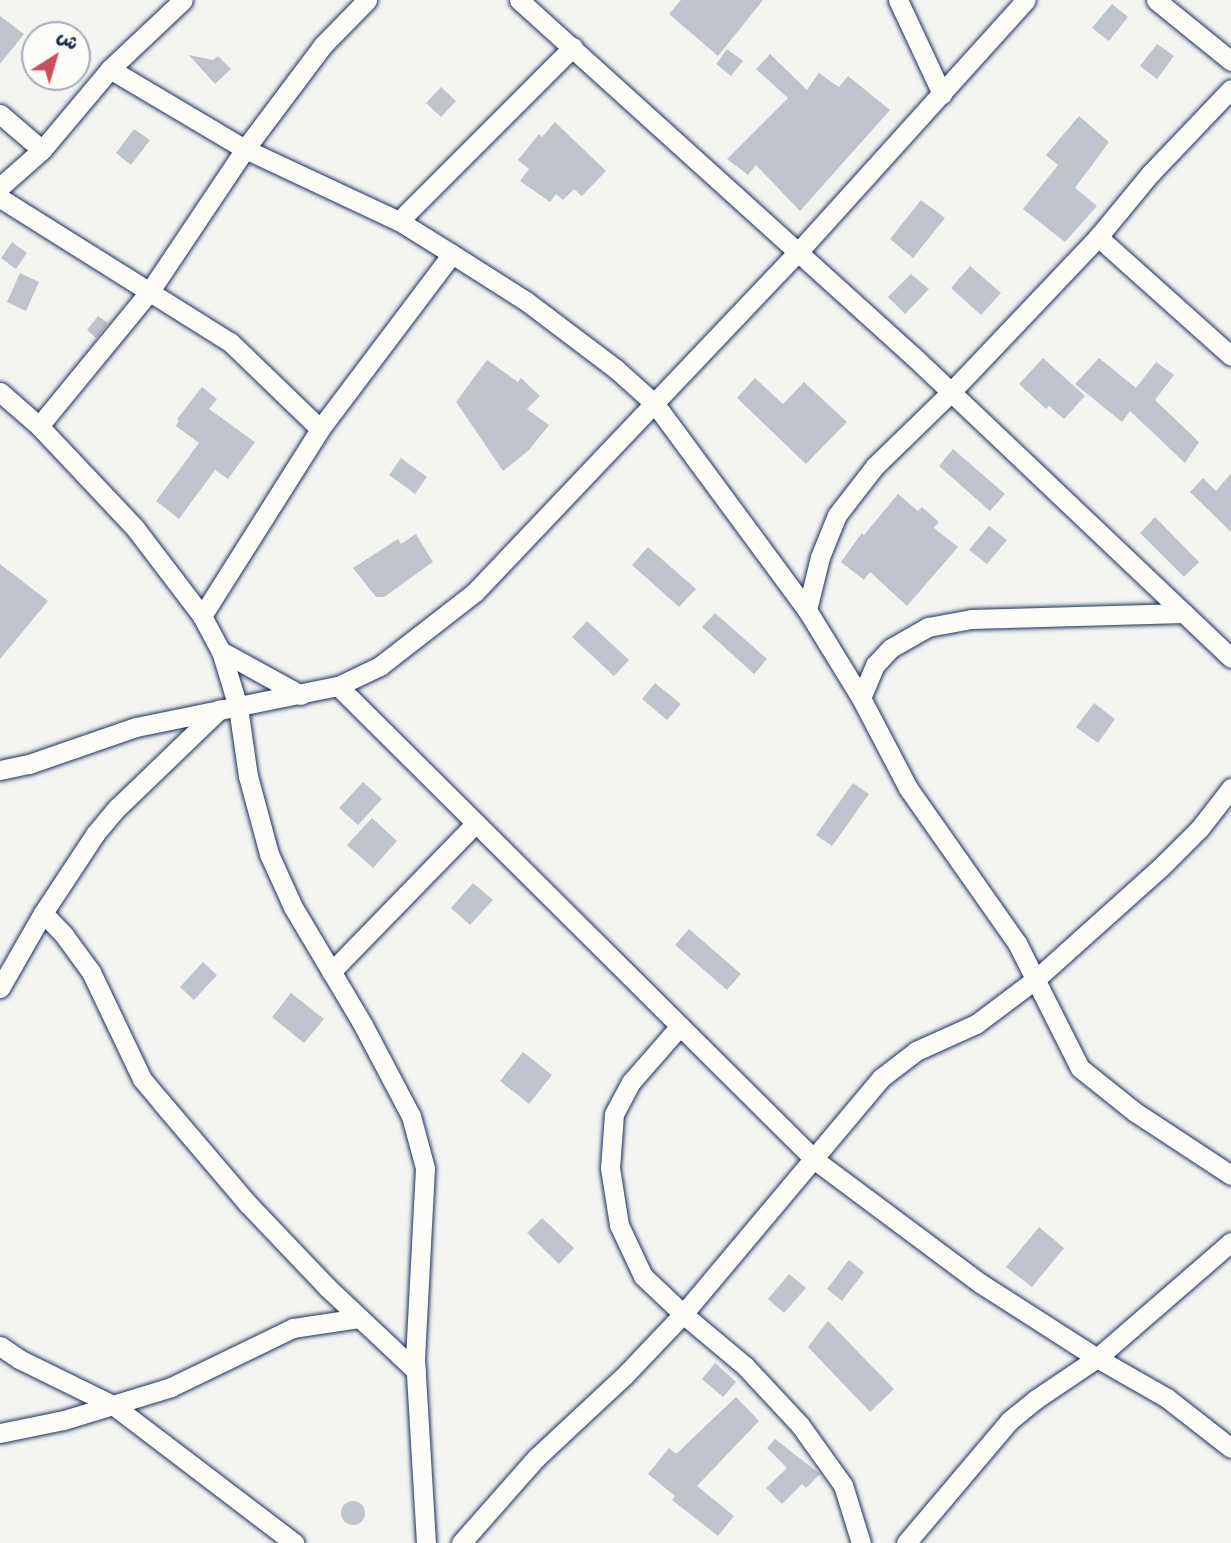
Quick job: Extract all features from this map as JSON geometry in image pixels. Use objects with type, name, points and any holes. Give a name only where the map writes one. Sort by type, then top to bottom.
[{"type":"street","points":[[0,187],[41,150],[110,69],[183,0]]},
{"type":"street","points":[[39,426],[149,290],[245,149],[323,45],[367,0]]},
{"type":"street","points":[[519,0],[951,391],[1231,658]]},
{"type":"street","points":[[898,0],[942,94]]},
{"type":"street","points":[[0,769],[29,764],[136,727],[301,695],[338,685],[380,666],[475,592],[799,251],[1026,0]]},
{"type":"street","points":[[1156,0],[1231,61]]},
{"type":"street","points":[[398,221],[573,47]]},
{"type":"street","points":[[110,69],[245,149],[398,221],[452,254],[526,301],[616,369],[655,404],[807,610],[861,698],[908,788],[994,908],[1036,979],[1080,1068],[1135,1112],[1231,1175]]},
{"type":"street","points":[[807,610],[820,557],[837,515],[875,467],[1098,237],[1150,174],[1231,89]]},
{"type":"street","points":[[0,114],[41,150]]},
{"type":"street","points":[[0,198],[230,342],[320,429]]},
{"type":"street","points":[[1098,237],[1231,355]]},
{"type":"street","points":[[202,616],[320,429],[452,254]]},
{"type":"street","points":[[0,392],[39,426],[135,528],[202,616],[221,652],[229,708],[269,854],[293,906],[411,1116],[425,1168],[416,1371],[426,1543]]},
{"type":"street","points":[[861,698],[875,665],[883,656],[891,648],[928,627],[971,619],[1184,613]]},
{"type":"street","points":[[221,652],[301,695]]},
{"type":"street","points":[[338,685],[815,1160],[980,1283],[1097,1358],[1167,1398],[1231,1448]]},
{"type":"street","points":[[0,988],[43,913],[95,834],[118,807],[229,708]]},
{"type":"street","points":[[461,1543],[536,1458],[624,1376],[683,1314],[815,1160],[881,1078],[916,1051],[976,1024],[1036,979],[1161,867],[1200,828],[1231,788]]},
{"type":"street","points":[[331,972],[476,823]]},
{"type":"street","points":[[43,913],[64,935],[91,972],[142,1079],[248,1205],[359,1318],[416,1371]]},
{"type":"street","points":[[680,1026],[631,1082],[614,1114],[610,1168],[620,1225],[643,1276],[745,1366],[800,1425],[843,1485],[861,1543]]},
{"type":"street","points":[[906,1543],[1009,1422],[1045,1392],[1097,1358],[1231,1241]]},
{"type":"street","points":[[0,1433],[64,1420],[171,1387],[293,1328],[359,1318]]},
{"type":"street","points":[[0,1346],[19,1359],[113,1405],[294,1543]]},
{"type":"building","points":[[681,0],[763,0],[718,56],[669,14]]},
{"type":"building","points":[[1112,4],[1128,17],[1109,41],[1092,28]]},
{"type":"building","points":[[0,16],[21,32],[21,38],[0,64]]},
{"type":"building","points":[[1157,44],[1174,56],[1157,79],[1140,66]]},
{"type":"building","points":[[727,49],[743,61],[731,76],[716,64]]},
{"type":"building","points":[[770,54],[807,90],[819,73],[839,87],[848,76],[890,110],[800,211],[756,165],[748,175],[727,159],[788,98],[756,69]]},
{"type":"building","points":[[189,55],[213,60],[218,56],[231,69],[215,84]]},
{"type":"building","points":[[441,87],[456,101],[441,117],[426,103]]},
{"type":"building","points":[[1079,116],[1109,142],[1075,188],[1097,206],[1065,242],[1023,209],[1058,165],[1046,155]]},
{"type":"building","points":[[555,122],[606,171],[582,196],[574,189],[563,200],[556,194],[550,202],[520,181],[529,169],[518,160],[539,134],[542,137]]},
{"type":"building","points":[[134,129],[150,140],[131,165],[116,153]]},
{"type":"building","points":[[921,200],[945,218],[913,258],[890,239]]},
{"type":"building","points":[[12,242],[27,253],[16,269],[1,258]]},
{"type":"building","points":[[970,266],[1001,293],[981,315],[951,288]]},
{"type":"building","points":[[20,273],[39,282],[26,311],[7,302]]},
{"type":"building","points":[[911,274],[929,289],[905,314],[888,297]]},
{"type":"building","points":[[98,316],[108,323],[96,338],[87,330]]},
{"type":"building","points":[[1043,358],[1085,396],[1064,419],[1049,406],[1046,409],[1019,384]]},
{"type":"building","points":[[1099,358],[1136,388],[1156,362],[1174,375],[1155,400],[1199,442],[1185,463],[1130,411],[1122,422],[1075,384]]},
{"type":"building","points":[[487,360],[518,382],[521,378],[540,396],[527,409],[549,425],[529,450],[503,471],[456,402]]},
{"type":"building","points":[[755,378],[783,404],[804,382],[847,422],[806,464],[737,398]]},
{"type":"building","points":[[202,387],[217,399],[209,409],[255,442],[228,479],[215,470],[179,519],[156,501],[199,443],[176,426],[179,420],[177,419]]},
{"type":"building","points":[[953,449],[1005,494],[990,511],[939,466]]},
{"type":"building","points":[[401,458],[427,477],[415,494],[389,475]]},
{"type":"building","points":[[1231,473],[1231,532],[1190,492],[1203,478],[1216,491]]},
{"type":"building","points":[[898,494],[918,511],[922,507],[939,522],[934,528],[958,547],[907,606],[870,572],[864,580],[841,562],[862,533],[864,535]]},
{"type":"building","points":[[1155,517],[1199,562],[1184,577],[1140,533]]},
{"type":"building","points":[[989,526],[1007,540],[987,564],[969,550]]},
{"type":"building","points":[[416,534],[433,562],[384,597],[376,597],[353,568],[398,539],[401,544]]},
{"type":"building","points":[[648,547],[696,589],[679,607],[632,565]]},
{"type":"building","points":[[0,564],[48,601],[0,659]]},
{"type":"building","points":[[715,613],[767,659],[754,674],[702,627]]},
{"type":"building","points":[[587,621],[629,660],[614,676],[572,637]]},
{"type":"building","points":[[655,683],[681,704],[667,720],[642,699]]},
{"type":"building","points":[[1094,703],[1115,719],[1098,743],[1076,727]]},
{"type":"building","points":[[363,782],[382,799],[358,825],[339,808]]},
{"type":"building","points":[[853,783],[869,794],[832,846],[816,835]]},
{"type":"building","points":[[372,818],[397,841],[373,868],[347,845]]},
{"type":"building","points":[[473,883],[493,900],[470,925],[451,908]]},
{"type":"building","points":[[689,929],[741,974],[727,990],[675,945]]},
{"type":"building","points":[[203,962],[217,975],[194,1000],[180,987]]},
{"type":"building","points":[[291,993],[324,1019],[304,1043],[272,1017]]},
{"type":"building","points":[[523,1052],[552,1075],[529,1104],[500,1081]]},
{"type":"building","points":[[542,1218],[574,1248],[559,1264],[527,1233]]},
{"type":"building","points":[[1039,1227],[1064,1248],[1032,1287],[1006,1267]]},
{"type":"building","points":[[849,1260],[864,1272],[842,1301],[827,1289]]},
{"type":"building","points":[[789,1274],[806,1288],[784,1313],[768,1299]]},
{"type":"building","points":[[828,1321],[894,1389],[870,1412],[808,1347]]},
{"type":"building","points":[[715,1363],[736,1382],[723,1397],[702,1379]]},
{"type":"building","points":[[736,1397],[759,1421],[697,1486],[734,1516],[718,1536],[672,1500],[675,1496],[648,1474],[669,1448],[676,1454]]},
{"type":"building","points":[[775,1439],[820,1474],[806,1488],[802,1484],[782,1504],[766,1488],[787,1468],[767,1448]]},
{"type":"building","points":[[353,1501],[361,1505],[365,1513],[361,1521],[353,1525],[345,1521],[341,1513],[345,1505]]}]
